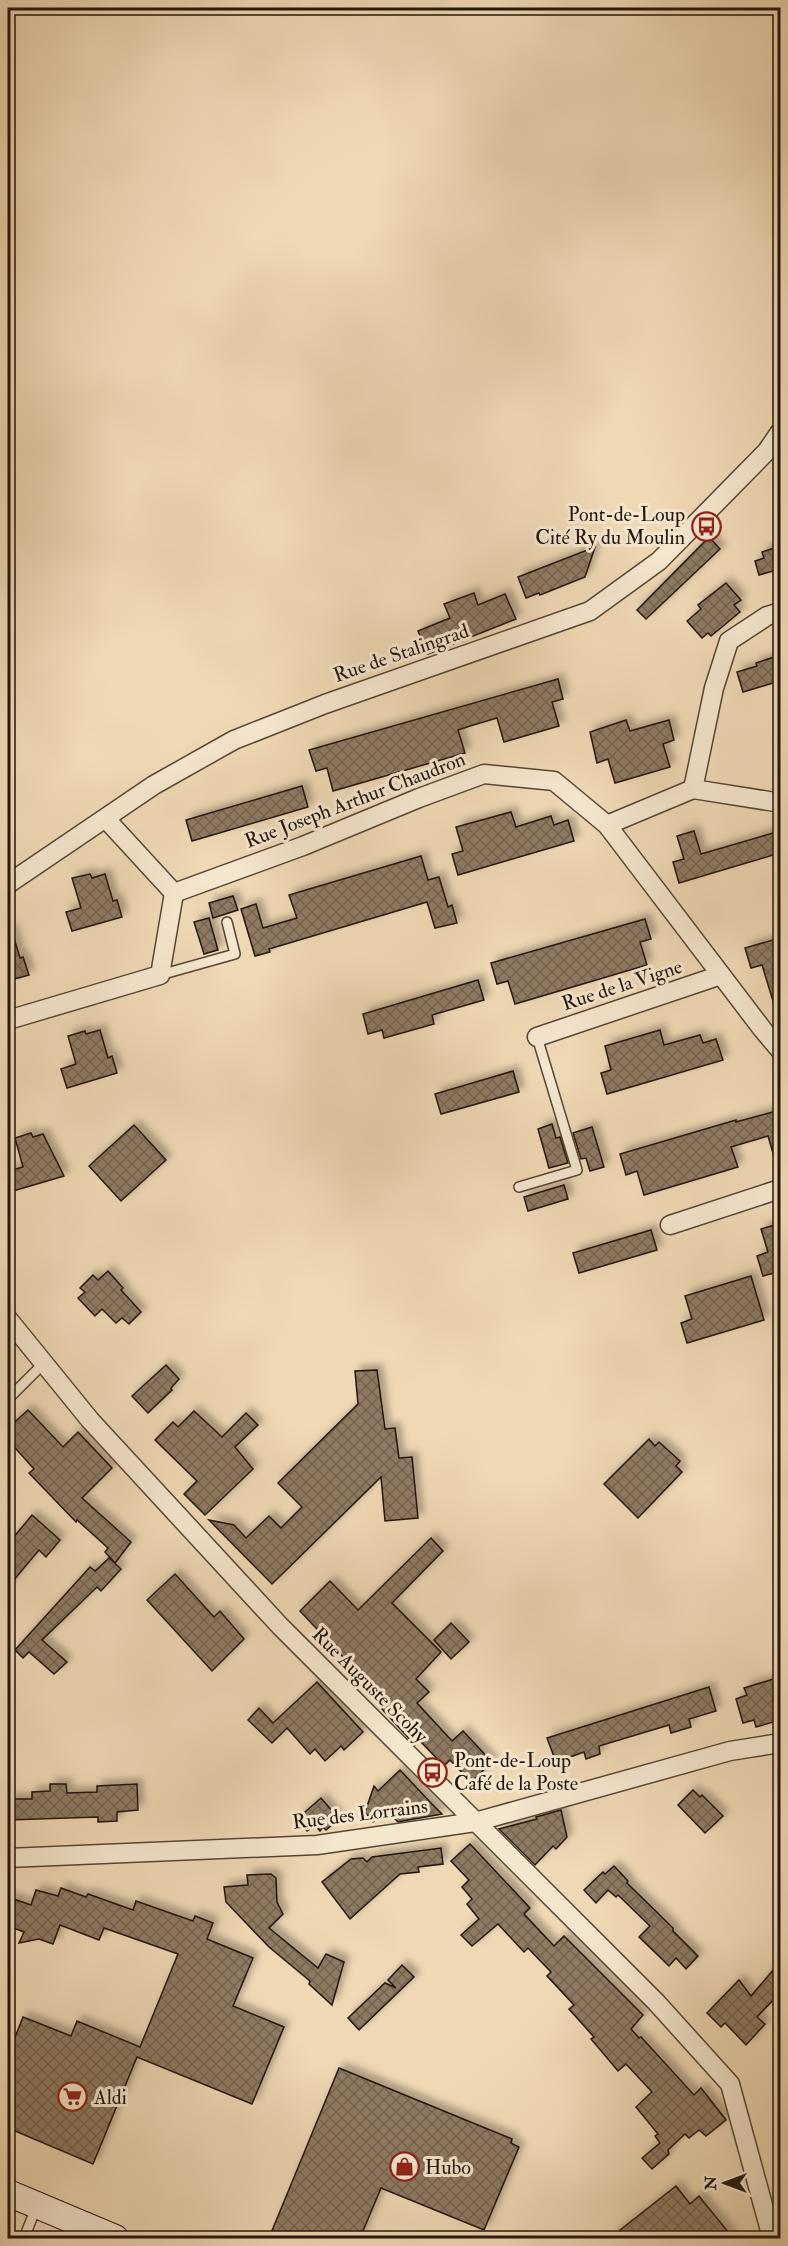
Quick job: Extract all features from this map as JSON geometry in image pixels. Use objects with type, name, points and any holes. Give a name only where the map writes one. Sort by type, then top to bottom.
[{"type":"main road","points":[[8,2193],[115,2238]]},
{"type":"street","name":"Rue de Stalingrad","points":[[8,884],[154,785],[234,740],[325,704],[590,611],[659,561],[767,451],[780,432]]},
{"type":"street","points":[[693,789],[714,688],[729,641],[767,616],[780,612]]},
{"type":"street","name":"Rue Joseph Arthur Chaudron","points":[[174,893],[303,846],[484,774],[554,781],[607,825],[780,1050]]},
{"type":"street","points":[[607,825],[693,789],[775,802]]},
{"type":"street","points":[[8,1020],[160,975],[174,893],[106,819]]},
{"type":"street","name":"Rue de la Vigne","points":[[537,1037],[721,975]]},
{"type":"street","points":[[763,1030],[780,1025]]},
{"type":"street","points":[[670,1225],[780,1189]]},
{"type":"street","name":"Rue Auguste Scohy","points":[[8,1319],[90,1420],[279,1626],[656,2002],[730,2084],[772,2238]]},
{"type":"street","name":"Rue des Lorrains","points":[[8,1858],[316,1845],[474,1822],[730,1751],[780,1743]]},
{"type":"lane","points":[[160,975],[235,954],[227,922]]},
{"type":"lane","points":[[519,1187],[577,1170],[537,1037]]},
{"type":"lane","points":[[8,1400],[44,1363]]},
{"type":"lane","points":[[24,2238],[37,2206]]},
{"type":"building","points":[[709,537],[720,549],[646,619],[637,610]]},
{"type":"building","points":[[780,546],[780,569],[759,575],[755,561],[764,558],[762,552]]},
{"type":"building","points":[[595,547],[585,577],[540,595],[539,593],[526,598],[518,577]]},
{"type":"building","points":[[726,583],[741,600],[734,605],[740,612],[711,636],[708,633],[702,638],[687,621],[701,609],[698,605]]},
{"type":"building","points":[[474,593],[478,605],[505,594],[516,619],[428,654],[418,631],[450,618],[444,604]]},
{"type":"building","points":[[774,657],[775,661],[780,659],[780,681],[743,692],[737,672],[757,666],[756,663]]},
{"type":"building","points":[[558,679],[563,699],[552,702],[559,726],[504,742],[497,718],[458,730],[465,753],[333,791],[327,768],[316,771],[309,750]]},
{"type":"building","points":[[626,720],[630,731],[669,720],[674,740],[663,744],[670,767],[615,783],[608,759],[597,763],[590,732]]},
{"type":"building","points":[[302,786],[308,807],[192,841],[186,820]]},
{"type":"building","points":[[511,812],[516,827],[551,816],[554,825],[568,820],[574,841],[458,875],[452,854],[463,851],[456,827]]},
{"type":"building","points":[[694,831],[701,854],[780,831],[780,853],[679,883],[673,862],[684,859],[677,836]]},
{"type":"building","points":[[421,856],[428,880],[439,877],[448,907],[452,905],[457,923],[435,928],[427,902],[269,949],[270,952],[255,956],[241,909],[256,904],[263,928],[297,918],[289,895]]},
{"type":"building","points":[[90,874],[92,878],[105,874],[113,901],[117,900],[122,917],[72,931],[66,912],[81,908],[72,878]]},
{"type":"building","points":[[233,896],[238,910],[213,918],[209,903]]},
{"type":"building","points":[[209,918],[218,950],[204,954],[194,922]]},
{"type":"building","points":[[645,919],[651,939],[640,942],[647,965],[515,1004],[508,981],[497,984],[491,963]]},
{"type":"building","points":[[11,928],[20,958],[23,957],[29,975],[11,980],[8,972],[8,929]]},
{"type":"building","points":[[780,938],[780,1013],[777,1014],[762,965],[751,968],[745,948]]},
{"type":"building","points":[[478,980],[484,1000],[432,1015],[434,1024],[384,1038],[382,1030],[368,1034],[363,1014]]},
{"type":"building","points":[[100,1030],[108,1058],[112,1056],[117,1073],[67,1088],[61,1069],[76,1064],[68,1036]]},
{"type":"building","points":[[660,1030],[664,1045],[700,1035],[703,1043],[716,1039],[723,1060],[607,1094],[601,1073],[611,1070],[605,1046]]},
{"type":"building","points":[[513,1071],[519,1092],[441,1114],[435,1094]]},
{"type":"building","points":[[780,1110],[780,1166],[777,1167],[768,1136],[731,1147],[738,1167],[644,1195],[637,1171],[626,1175],[620,1154],[736,1120],[736,1122]]},
{"type":"building","points":[[552,1124],[556,1138],[560,1137],[568,1163],[549,1168],[538,1129]]},
{"type":"building","points":[[134,1125],[166,1160],[121,1201],[89,1166]]},
{"type":"building","points":[[592,1127],[604,1167],[590,1171],[586,1158],[581,1159],[573,1133]]},
{"type":"building","points":[[31,1133],[33,1137],[43,1134],[64,1176],[13,1191],[8,1171],[23,1167],[15,1138]]},
{"type":"building","points":[[564,1185],[568,1199],[528,1211],[524,1197]]},
{"type":"building","points":[[778,1224],[780,1281],[776,1281],[774,1273],[763,1276],[757,1256],[768,1252],[761,1229]]},
{"type":"building","points":[[651,1230],[657,1250],[579,1273],[573,1253]]},
{"type":"building","points":[[108,1271],[141,1312],[129,1324],[122,1318],[116,1323],[102,1309],[95,1316],[78,1298],[85,1292],[80,1288],[93,1275],[98,1280]]},
{"type":"building","points":[[751,1276],[764,1320],[687,1343],[681,1323],[692,1319],[685,1296]]},
{"type":"building","points":[[166,1365],[179,1379],[171,1388],[172,1390],[148,1413],[132,1396]]},
{"type":"building","points":[[377,1370],[385,1429],[395,1428],[399,1458],[412,1457],[418,1518],[385,1521],[381,1477],[272,1584],[209,1520],[234,1525],[246,1538],[269,1516],[281,1528],[302,1507],[278,1483],[358,1404],[355,1371]]},
{"type":"building","points":[[28,1410],[63,1447],[78,1432],[112,1468],[82,1498],[131,1542],[115,1563],[105,1552],[108,1548],[77,1520],[76,1522],[29,1473],[34,1469],[8,1440],[8,1428]]},
{"type":"building","points":[[194,1411],[222,1437],[246,1413],[258,1425],[235,1447],[253,1469],[205,1515],[184,1494],[197,1481],[155,1440],[173,1422],[178,1427]]},
{"type":"building","points":[[649,1439],[655,1446],[659,1442],[680,1461],[676,1466],[682,1472],[638,1518],[604,1484]]},
{"type":"building","points":[[32,1515],[60,1540],[46,1557],[39,1550],[8,1587],[8,1544]]},
{"type":"building","points":[[431,1538],[443,1551],[392,1603],[441,1652],[416,1679],[429,1692],[417,1703],[452,1741],[463,1731],[492,1762],[471,1782],[450,1760],[444,1766],[420,1741],[415,1745],[382,1709],[387,1704],[300,1611],[330,1581],[358,1610]]},
{"type":"building","points":[[109,1558],[121,1569],[101,1591],[97,1587],[42,1640],[67,1662],[54,1674],[29,1652],[23,1658],[15,1650],[90,1567],[95,1571]]},
{"type":"building","points":[[175,1574],[214,1617],[220,1611],[244,1639],[212,1671],[147,1600]]},
{"type":"building","points":[[451,1623],[469,1642],[451,1659],[434,1640]]},
{"type":"building","points":[[780,1677],[780,1720],[756,1727],[754,1720],[743,1723],[736,1699],[747,1695],[744,1688]]},
{"type":"building","points":[[317,1682],[363,1732],[344,1750],[341,1746],[325,1761],[315,1749],[310,1754],[287,1728],[272,1743],[248,1720],[259,1708],[273,1723]]},
{"type":"building","points":[[709,1687],[716,1711],[689,1719],[691,1727],[671,1733],[669,1725],[599,1746],[600,1754],[586,1759],[584,1752],[556,1762],[547,1738]]},
{"type":"building","points":[[400,1770],[442,1814],[398,1822],[386,1810],[373,1822],[365,1812],[374,1786],[378,1791]]},
{"type":"building","points":[[50,1784],[66,1784],[67,1793],[97,1792],[97,1786],[137,1784],[138,1810],[117,1812],[117,1821],[98,1822],[98,1817],[8,1820],[8,1799],[32,1799],[32,1792],[50,1791]]},
{"type":"building","points":[[693,1790],[700,1797],[702,1795],[723,1816],[705,1833],[678,1805]]},
{"type":"building","points":[[321,1798],[339,1819],[326,1830],[323,1827],[320,1831],[315,1825],[307,1831],[297,1819]]},
{"type":"building","points":[[561,1810],[567,1837],[556,1849],[553,1846],[535,1865],[499,1829],[537,1819],[536,1817]]},
{"type":"building","points":[[470,1844],[530,1908],[524,1914],[554,1946],[564,1936],[643,2015],[631,2029],[694,2095],[701,2088],[726,2120],[706,2136],[699,2130],[689,2138],[685,2134],[668,2150],[669,2154],[652,2169],[642,2158],[660,2143],[655,2136],[658,2134],[636,2107],[652,2092],[626,2064],[618,2071],[591,2039],[594,2037],[569,2009],[574,2005],[547,1976],[551,1972],[528,1948],[524,1952],[498,1924],[472,1946],[461,1935],[479,1919],[467,1904],[472,1899],[462,1887],[469,1880],[451,1861]]},
{"type":"building","points":[[441,1848],[443,1864],[418,1867],[419,1872],[400,1874],[350,1919],[322,1882],[351,1859],[363,1858],[367,1862],[372,1857]]},
{"type":"building","points":[[614,1866],[628,1881],[627,1883],[698,1956],[686,1969],[676,1958],[669,1966],[639,1937],[650,1926],[618,1895],[616,1897],[608,1890],[596,1903],[584,1890],[603,1872],[605,1874]]},
{"type":"building","points":[[271,1874],[276,1878],[277,1902],[283,1914],[269,1928],[318,1968],[326,1954],[344,1962],[332,2005],[309,1984],[310,1981],[269,1947],[226,1902],[224,1887],[248,1885],[247,1875]]},
{"type":"building","points":[[61,1888],[86,1897],[88,1894],[133,1910],[136,1901],[193,1921],[195,1916],[213,1923],[207,1939],[253,1958],[233,2006],[284,2027],[252,2104],[137,2057],[93,2164],[8,2128],[8,2055],[23,2017],[71,2036],[77,2021],[140,2047],[178,1954],[104,1928],[99,1940],[60,1925],[53,1944],[39,1939],[19,1943],[24,1932],[8,1926],[8,1897],[31,1905],[36,1890],[58,1896]]},
{"type":"building","points":[[780,1962],[780,1993],[757,2017],[765,2024],[746,2045],[725,2023],[721,2027],[707,2013],[739,1980],[751,1996]]},
{"type":"building","points":[[402,1965],[414,1977],[359,2030],[348,2018],[385,1983],[396,1988],[388,1980]]},
{"type":"building","name":"Hubo","points":[[339,2068],[512,2139],[511,2143],[519,2147],[484,2230],[381,2188],[360,2238],[269,2238]]},
{"type":"building","points":[[676,2186],[690,2204],[699,2196],[733,2238],[610,2238]]},
{"type":"place","name":"Pont-de-Loup Cité Ry du Moulin","points":[[706,526]]},
{"type":"place","name":"Pont-de-Loup Café de la Poste","points":[[433,1772]]},
{"type":"place","name":"Aldi","points":[[73,2097]]},
{"type":"place","name":"Hubo","points":[[404,2167]]}]
